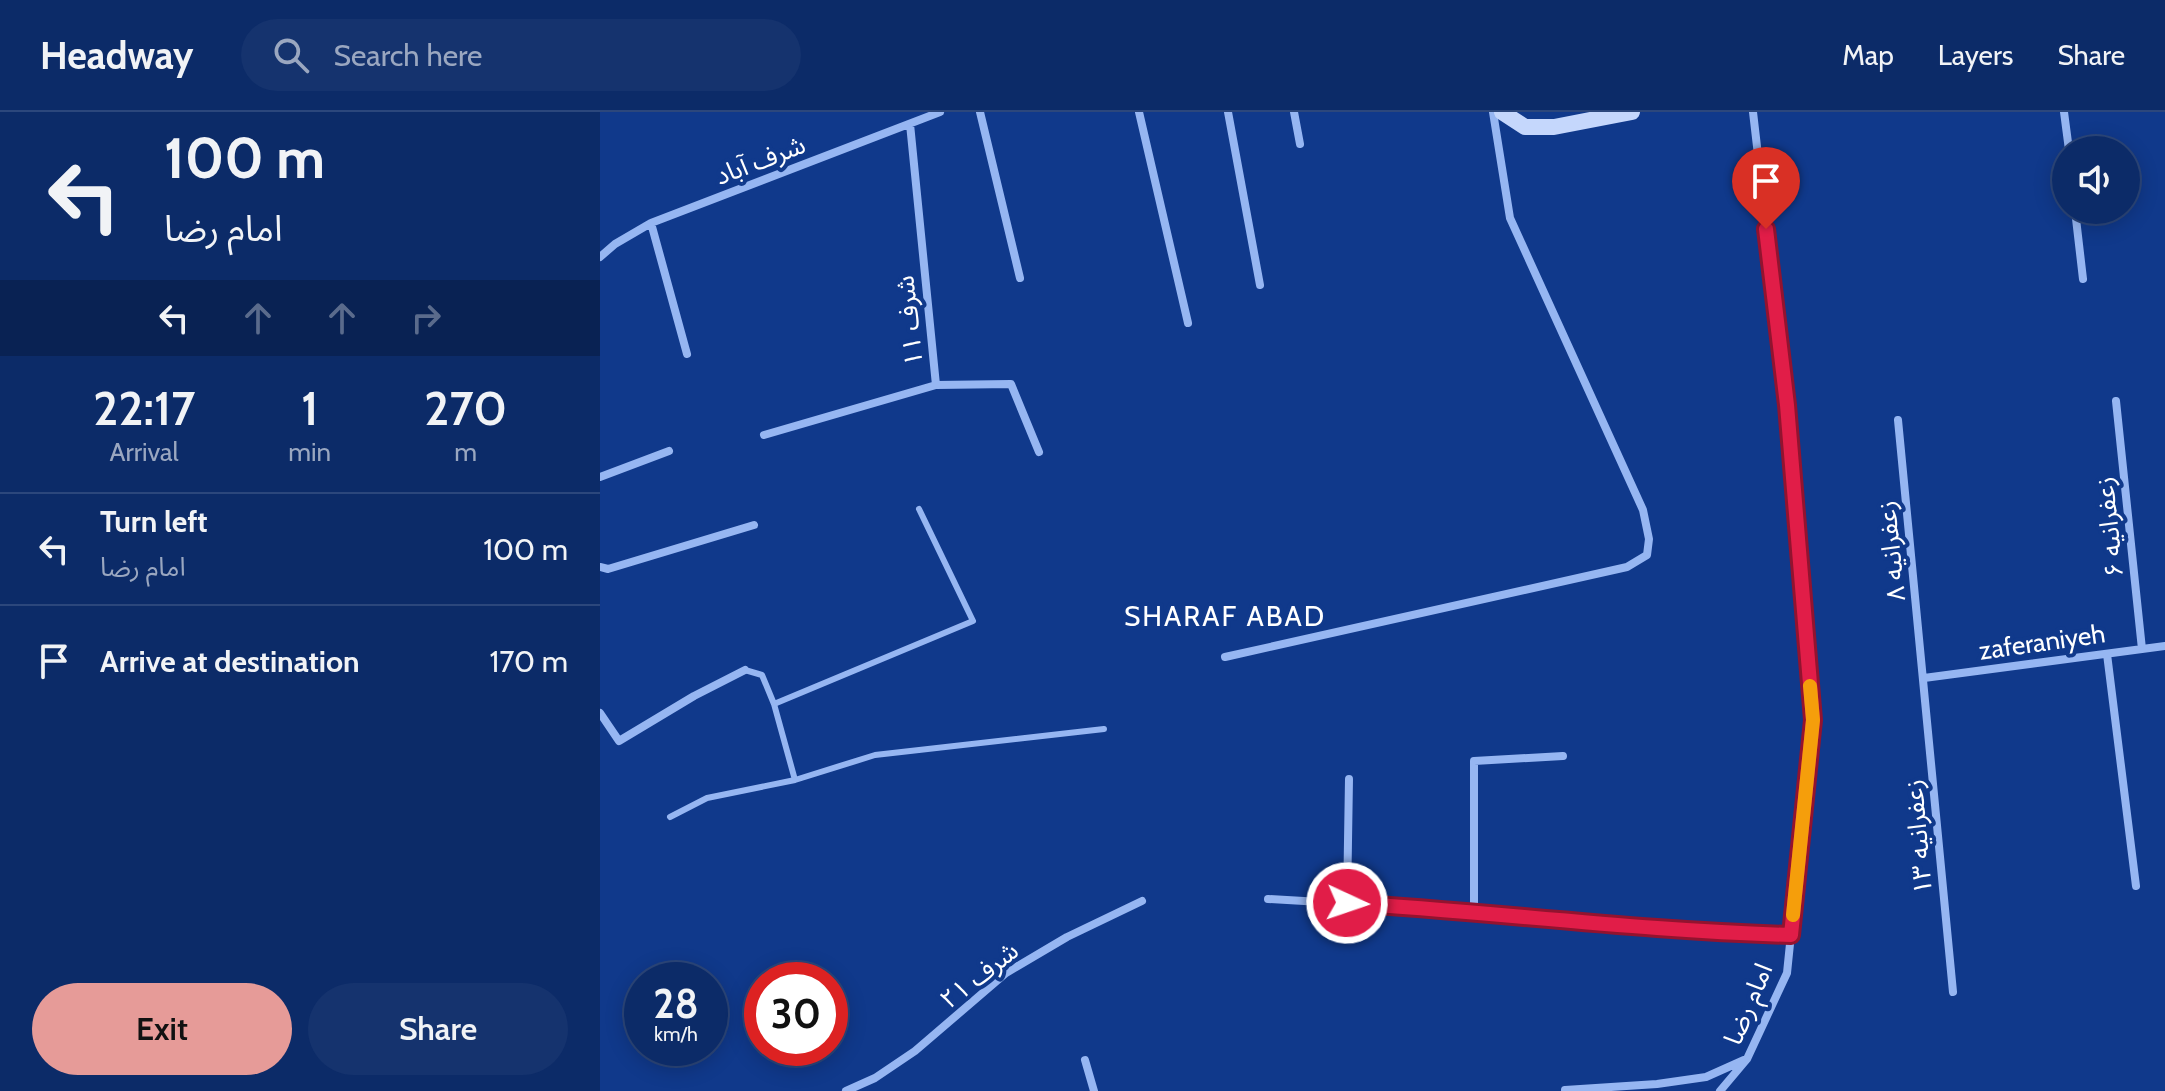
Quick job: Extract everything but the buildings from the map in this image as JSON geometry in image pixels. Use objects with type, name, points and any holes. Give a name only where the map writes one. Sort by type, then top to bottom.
[{"type":"main road","points":[[1502,112],[1525,127],[1554,127],[1632,112]]},
{"type":"street","name":"شرف آباد","points":[[600,257],[615,244],[651,223],[940,112]]},
{"type":"street","points":[[980,112],[1020,278]]},
{"type":"street","points":[[1139,112],[1188,323]]},
{"type":"street","points":[[1228,112],[1260,285]]},
{"type":"street","points":[[1294,112],[1300,144]]},
{"type":"street","points":[[1225,657],[1627,567],[1647,555],[1649,539],[1643,510],[1510,218],[1493,112]]},
{"type":"street","name":"امام رضا","points":[[1720,1091],[1747,1059],[1787,973],[1813,720],[1787,405],[1753,112]]},
{"type":"street","points":[[2064,112],[2067,136]]},
{"type":"street","name":"شرف ۱۱","points":[[764,435],[936,385],[910,124]]},
{"type":"street","points":[[651,223],[687,354]]},
{"type":"street","points":[[2077,224],[2083,279]]},
{"type":"street","points":[[936,385],[1011,384],[1039,452]]},
{"type":"street","name":"زعفرانیه ۶","points":[[2116,401],[2142,649]]},
{"type":"street","name":"زعفرانیه ۸","points":[[1898,420],[1924,678]]},
{"type":"street","points":[[600,477],[669,451]]},
{"type":"street","points":[[600,567],[608,569],[754,525]]},
{"type":"street","name":"zaferaniyeh","points":[[1924,678],[2165,646]]},
{"type":"street","points":[[2107,654],[2136,886]]},
{"type":"street","points":[[600,713],[619,741],[745,670]]},
{"type":"street","name":"زعفرانیه ۱۳","points":[[1924,678],[1953,992]]},
{"type":"street","points":[[1474,911],[1474,761],[1563,756]]},
{"type":"street","points":[[1347,903],[1349,779]]},
{"type":"street","points":[[1268,899],[1474,911],[1623,926],[1791,935]]},
{"type":"street","name":"شرف ۲۱","points":[[846,1091],[875,1078],[915,1051],[1006,973],[1067,937],[1142,901]]},
{"type":"street","points":[[1565,1090],[1657,1084],[1706,1077],[1747,1059]]},
{"type":"street","points":[[1085,1060],[1094,1091]]},
{"type":"lane","points":[[774,704],[973,621],[919,509]]},
{"type":"lane","points":[[745,670],[762,675],[774,704],[795,780]]},
{"type":"lane","points":[[670,817],[707,798],[795,780],[875,755],[1104,729]]},
{"type":"slow traffic","points":[[1793,915],[1813,720],[1810,686]]},
{"type":"district","name":"SHARAF ABAD","points":[[1225,616]]},
{"type":"route","points":[[1347,903],[1474,911],[1713,933],[1791,935],[1813,720],[1787,405],[1766,229]]}]
